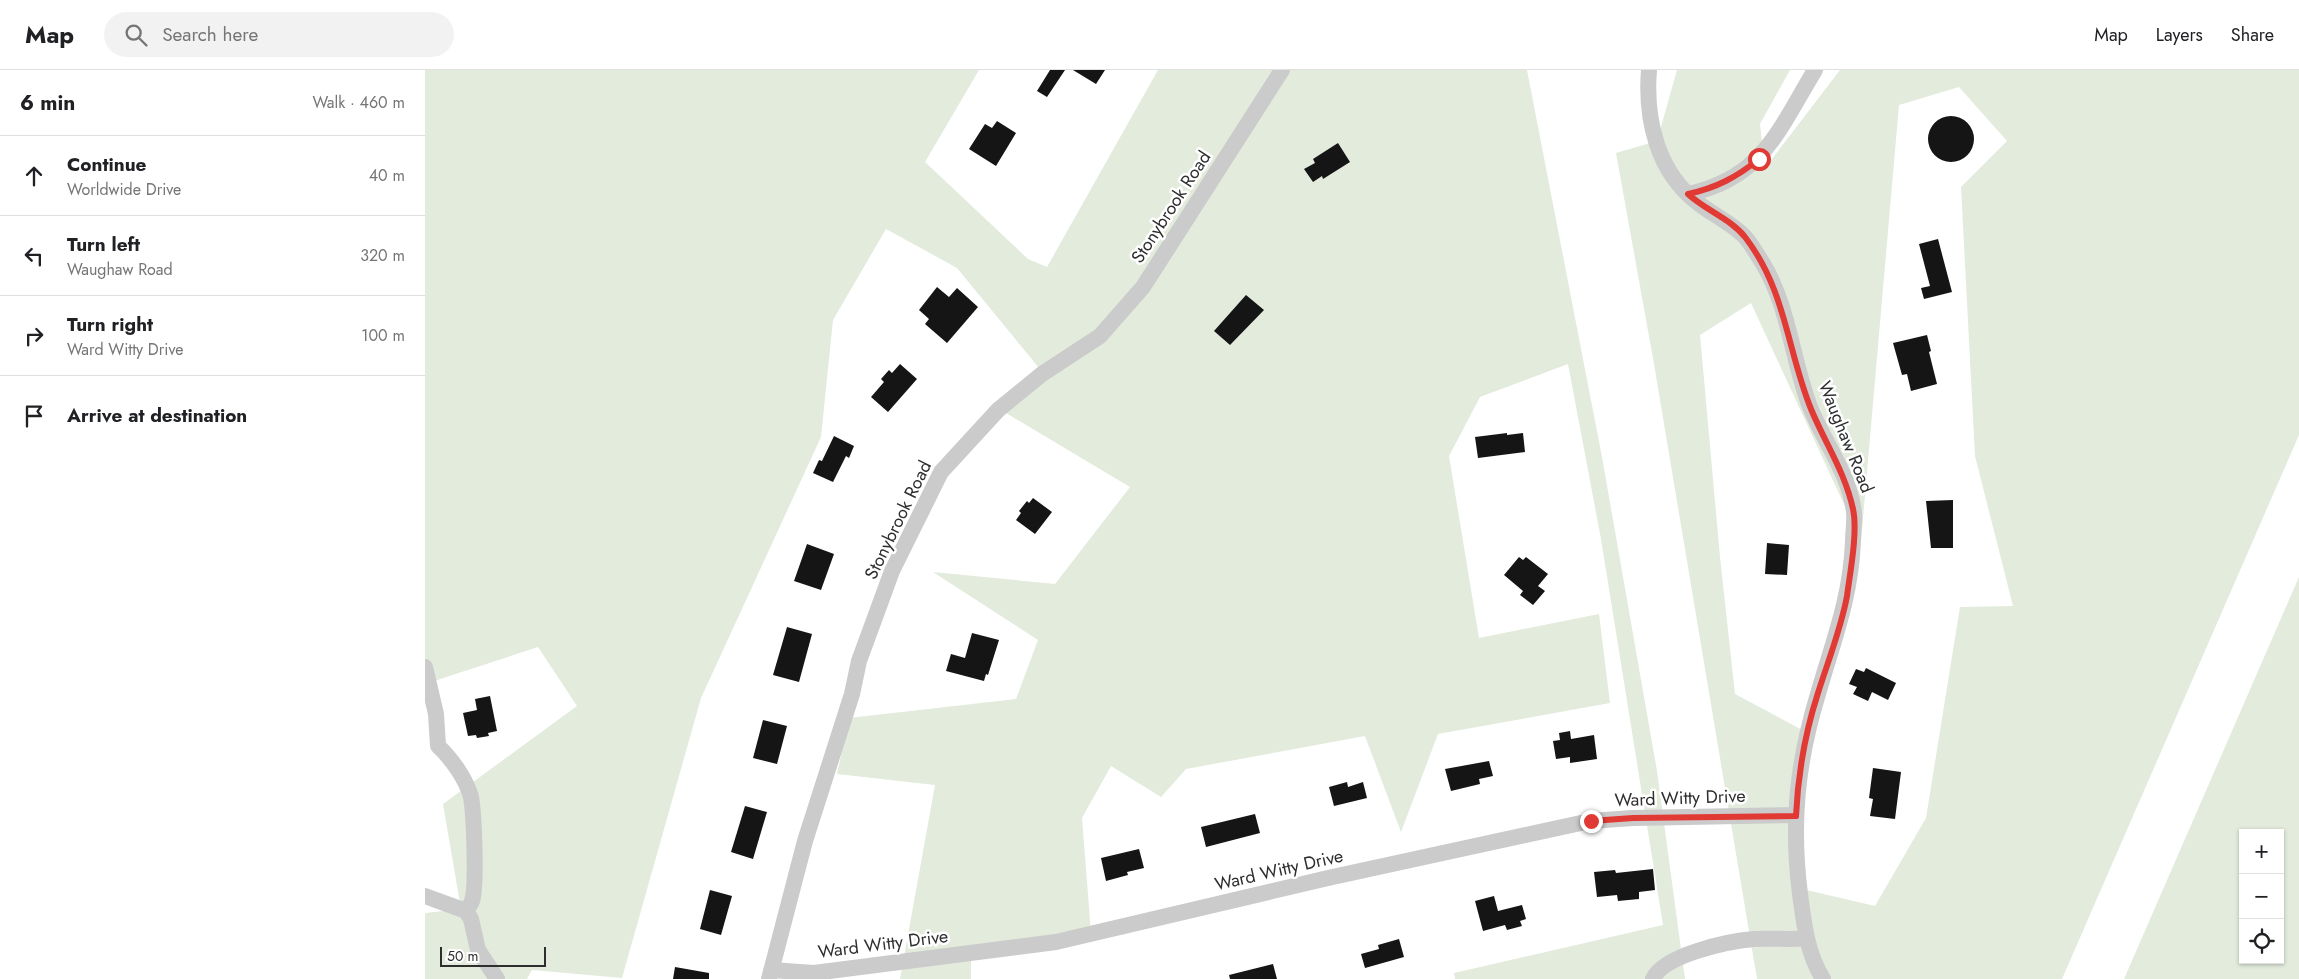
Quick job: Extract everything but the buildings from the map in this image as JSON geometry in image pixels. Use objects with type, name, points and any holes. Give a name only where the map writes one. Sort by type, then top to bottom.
[{"type":"street","name":"Stonybrook Road","points":[[770,974],[808,833],[851,696],[859,661],[892,571],[941,472],[997,410],[1042,374],[1099,336],[1125,309],[1143,287],[1282,70]]},
{"type":"street","name":"Waughaw Road","points":[[1649,70],[1648,88],[1651,123],[1657,147],[1674,180],[1697,202],[1744,236],[1763,265],[1782,306],[1811,409],[1836,459],[1853,511],[1852,556],[1846,598],[1840,627],[1817,696],[1798,778],[1795,852],[1807,938],[1813,964],[1823,979]]},
{"type":"street","points":[[1688,194],[1721,185],[1759,159],[1815,70]]},
{"type":"street","points":[[425,667],[436,714],[438,746],[446,754],[465,782],[471,797],[474,875],[472,900],[466,911]]},
{"type":"street","name":"Ward Witty Drive","points":[[770,974],[814,973],[1056,942],[1328,878],[1591,821],[1653,817],[1796,816]]},
{"type":"street","points":[[425,896],[466,911],[471,919],[478,950],[497,979]]},
{"type":"street","points":[[1653,979],[1656,972],[1663,966],[1711,947],[1736,941],[1756,939],[1786,941],[1807,938]]},
{"type":"green space","points":[[425,70],[979,70],[925,162],[1028,259],[1047,267],[1158,70],[1527,70],[1602,457],[1657,771],[1685,979],[1455,979],[1454,973],[1663,925],[1601,539],[1568,364],[1480,397],[1449,456],[1479,638],[1599,614],[1610,703],[1438,734],[1401,832],[1365,736],[1186,769],[1161,797],[1111,766],[1082,818],[1091,933],[971,952],[971,979],[900,979],[935,785],[837,774],[849,718],[1016,699],[1038,640],[933,572],[1055,584],[1130,487],[1001,410],[1044,374],[957,268],[886,229],[833,320],[821,437],[701,698],[622,978],[532,970],[527,979],[425,979],[425,913],[461,909],[443,804],[577,706],[538,647],[425,684]]},
{"type":"green space","points":[[1677,70],[1790,70],[1760,124],[1765,168],[1840,70],[2299,70],[2299,435],[2062,979],[1757,979],[1654,364],[1616,153],[1657,141]],"holes":[[[1959,87],[2007,141],[1961,187],[1975,456],[2013,606],[1960,607],[1926,818],[1875,906],[1802,889],[1806,732],[1735,694],[1720,557],[1700,335],[1751,303],[1861,541],[1899,105]]]},
{"type":"green space","points":[[2299,577],[2299,979],[2124,979]]},
{"type":"route","points":[[1591,821],[1633,818],[1796,816],[1798,778],[1817,696],[1840,627],[1846,598],[1852,556],[1853,511],[1845,481],[1836,459],[1811,409],[1782,306],[1763,265],[1744,236],[1688,194],[1721,185],[1759,159]]}]
